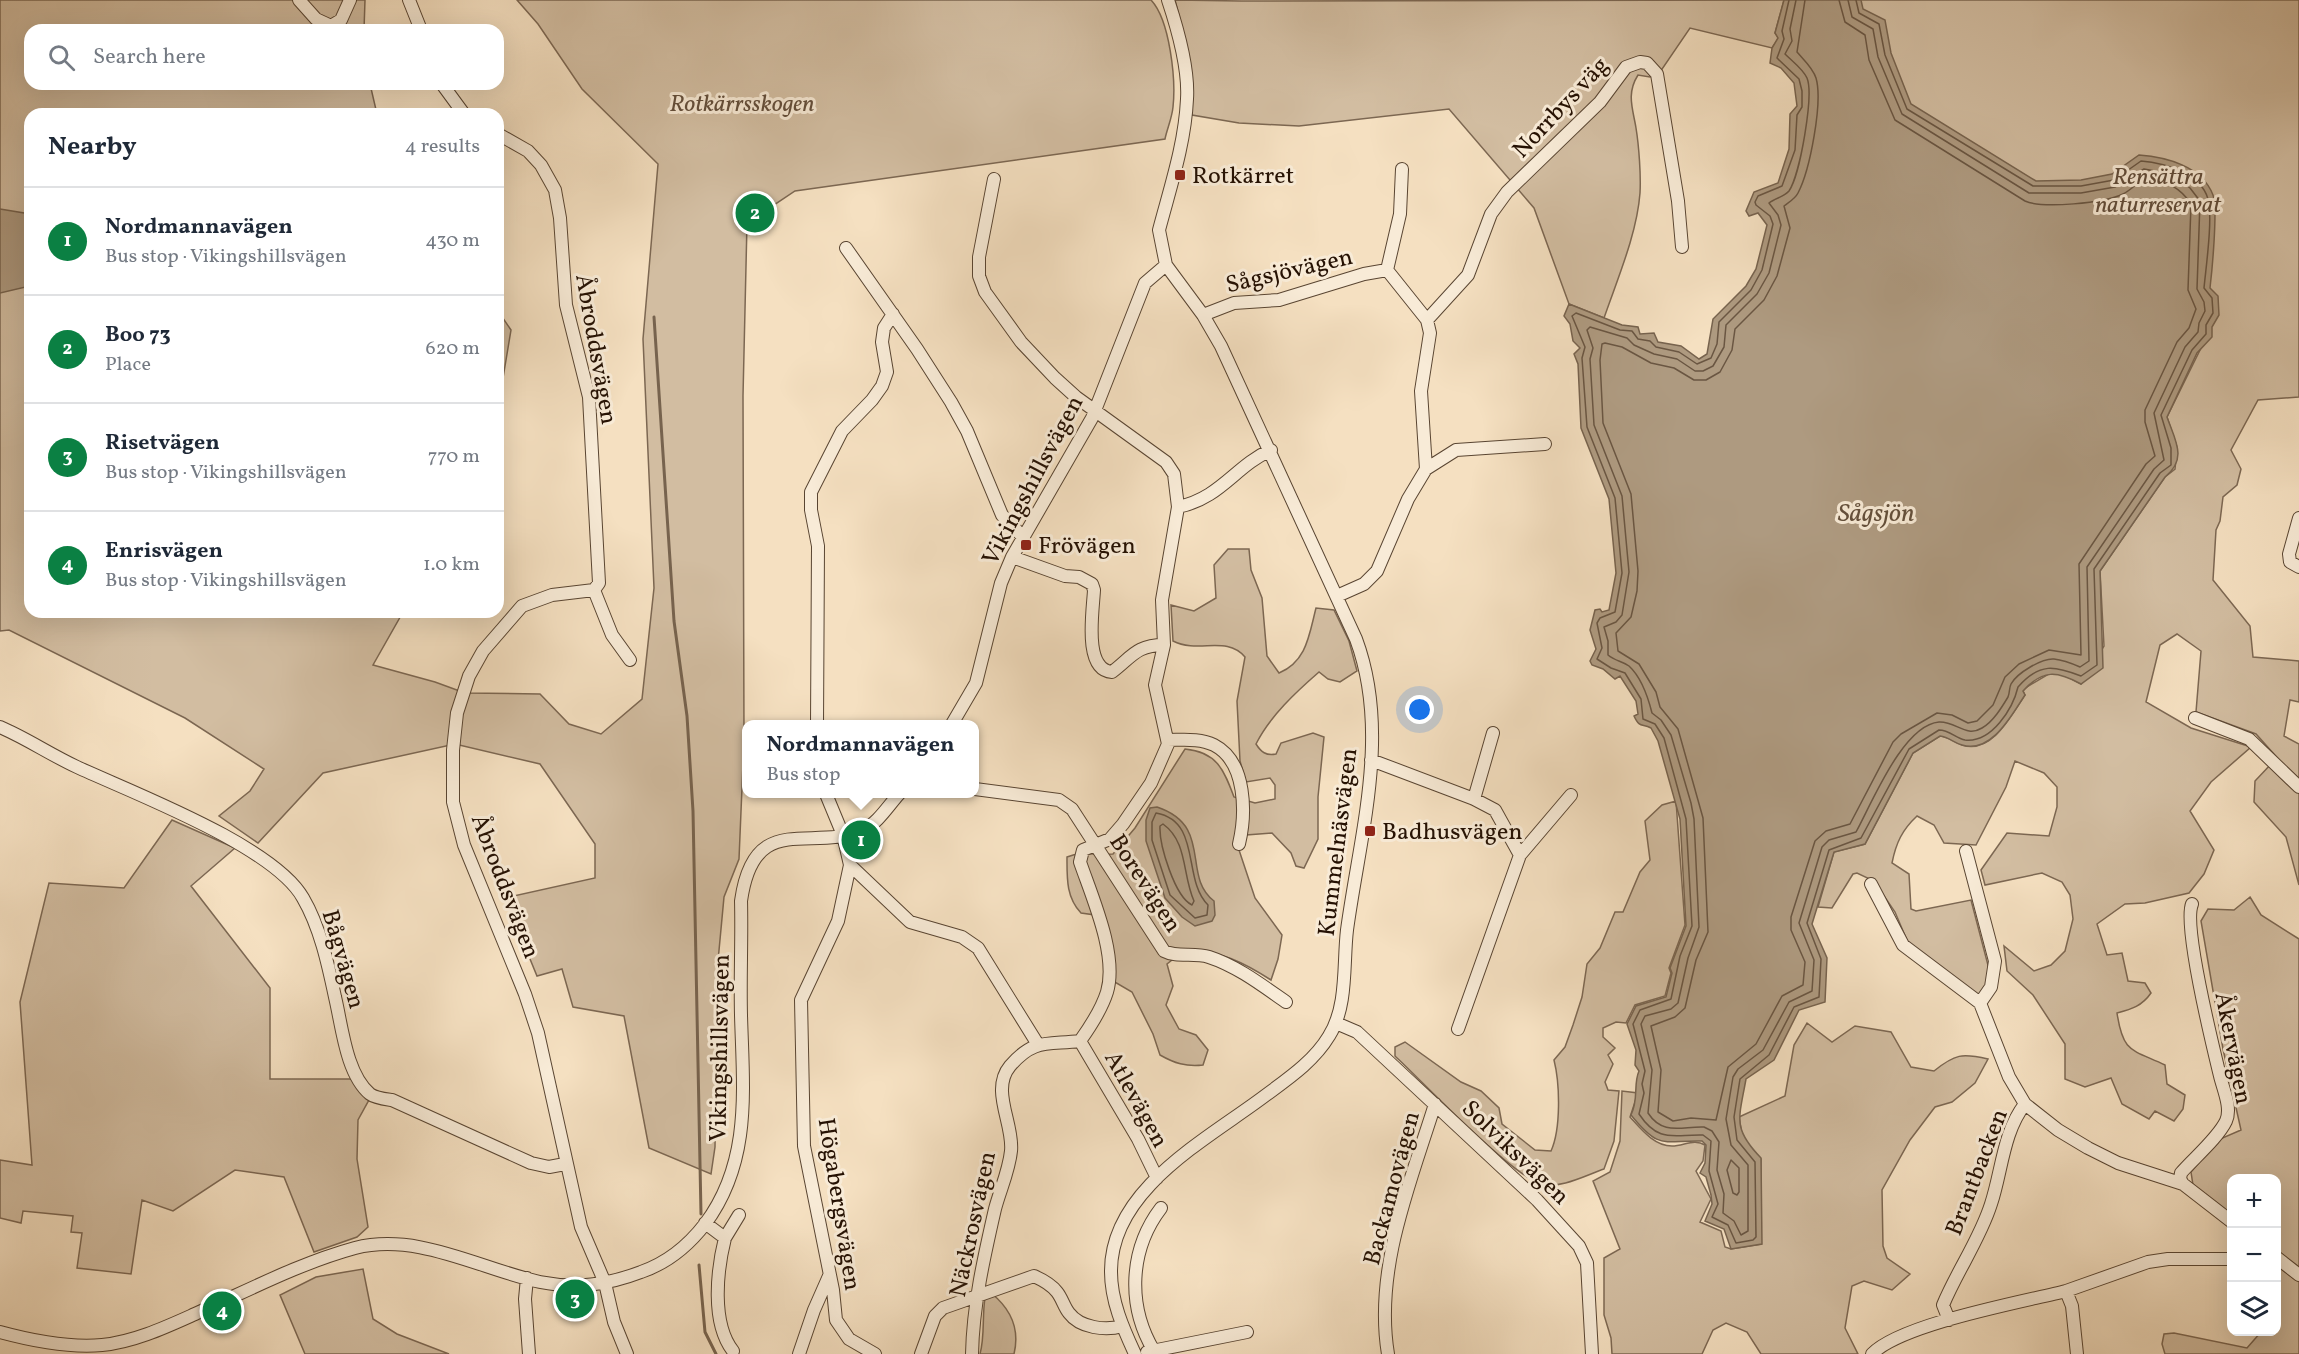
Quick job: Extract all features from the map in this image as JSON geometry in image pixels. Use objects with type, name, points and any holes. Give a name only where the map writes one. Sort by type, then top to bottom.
[{"type":"street","points":[[300,0],[316,19],[327,24]]},
{"type":"street","points":[[334,24],[341,20],[350,0]]},
{"type":"street","points":[[409,0],[419,24]]},
{"type":"street","name":"Kummelnäsvägen","points":[[1136,1354],[1122,1326],[1114,1301],[1111,1272],[1115,1242],[1132,1205],[1157,1178],[1301,1068],[1320,1048],[1336,1023],[1341,1001],[1347,931],[1364,836],[1371,760],[1371,700],[1368,679],[1356,639],[1271,450],[1221,346],[1203,315],[1166,265],[1159,230],[1185,128],[1188,97],[1184,65],[1168,0]]},
{"type":"street","name":"Norrbys väg","points":[[1427,320],[1468,274],[1491,213],[1507,192],[1600,102],[1626,67],[1632,63],[1647,63],[1657,74],[1678,201],[1682,247]]},
{"type":"street","points":[[446,90],[460,108]]},
{"type":"street","name":"Åbroddsvägen","points":[[504,137],[528,151],[541,165],[555,190],[560,218],[566,305],[589,397],[599,583],[594,590],[536,599],[522,606],[499,630],[469,676],[457,713],[453,750],[455,817],[538,1033],[565,1164],[581,1227],[605,1283],[614,1322],[627,1354]]},
{"type":"street","points":[[1387,270],[1400,214],[1402,169]]},
{"type":"street","points":[[850,865],[910,922],[962,937],[978,948],[1037,1043],[1080,1041],[1107,991],[1109,959],[1098,913],[1080,862],[1083,850],[1110,839],[1137,807],[1164,759],[1168,740],[1155,686],[1164,645],[1162,600],[1178,507],[1174,474],[1166,462],[1095,411],[1055,378],[1021,342],[985,292],[979,276],[979,256],[994,179]]},
{"type":"street","points":[[846,248],[957,411],[1002,514],[1022,536]]},
{"type":"street","name":"Vikingshillsvägen","points":[[954,720],[976,683],[1001,583],[1012,556],[1095,411],[1145,283],[1166,265]]},
{"type":"street","name":"Sågsjövägen","points":[[1203,315],[1234,303],[1280,300],[1364,274],[1387,270],[1427,320]]},
{"type":"street","points":[[817,720],[818,546],[811,510],[811,492],[842,431],[872,400],[885,380],[887,372],[882,342],[884,328],[893,314]]},
{"type":"street","points":[[1426,469],[1421,391],[1430,333],[1427,320]]},
{"type":"street","points":[[1336,596],[1364,584],[1377,571],[1408,499],[1426,469],[1456,450],[1545,444]]},
{"type":"street","points":[[1178,507],[1210,496],[1260,455],[1271,450]]},
{"type":"street","points":[[2299,518],[2289,554],[2290,562],[2299,567]]},
{"type":"street","points":[[1012,556],[1054,572],[1079,577],[1092,584],[1094,590],[1092,654],[1097,665],[1104,672],[1112,672],[1136,651],[1150,645],[1164,645]]},
{"type":"street","points":[[594,590],[612,635],[630,660]]},
{"type":"street","points":[[2195,718],[2249,739],[2299,787]]},
{"type":"street","name":"Bågvägen","points":[[0,728],[225,837],[274,866],[287,878],[302,896],[312,916],[329,972],[346,1052],[358,1079],[371,1095],[392,1100],[531,1163],[549,1167],[565,1164]]},
{"type":"street","points":[[1474,799],[1493,733]]},
{"type":"street","points":[[1168,740],[1197,740],[1212,744],[1227,756],[1234,767],[1242,795],[1242,829],[1239,844]]},
{"type":"street","points":[[1371,760],[1474,799],[1495,810],[1520,855]]},
{"type":"street","name":"Borevägen","points":[[979,790],[1012,796],[1059,800],[1072,808],[1164,951],[1172,955],[1187,953],[1209,957],[1244,974],[1286,1002]]},
{"type":"street","points":[[1458,1029],[1520,855],[1571,795]]},
{"type":"street","name":"Högabergsvägen","points":[[828,798],[843,835],[850,865],[838,921],[801,1000],[804,1146],[836,1320],[841,1329],[860,1346],[875,1354]]},
{"type":"street","name":"Vikingshillsvägen","points":[[0,1332],[29,1340],[85,1350],[116,1343],[158,1329],[332,1254],[381,1243],[426,1249],[527,1278],[568,1286],[605,1283],[649,1270],[667,1260],[690,1241],[705,1223],[730,1183],[742,1132],[743,885],[755,860],[769,846],[782,839],[843,835],[864,829],[874,822],[895,798]]},
{"type":"street","points":[[1966,851],[1995,961],[1991,987],[1980,1003]]},
{"type":"street","points":[[1871,884],[1903,945],[1980,1003],[2009,1077],[2025,1104],[2058,1130],[2088,1148],[2118,1163],[2183,1184],[2227,1218]]},
{"type":"street","name":"Åkervägen","points":[[2183,1184],[2180,1179],[2181,1173],[2221,1128],[2228,1111],[2209,1030],[2194,948],[2189,911],[2192,904]]},
{"type":"street","name":"Solviksvägen","points":[[1336,1023],[1357,1032],[1436,1104],[1537,1200],[1579,1246],[1587,1263],[1592,1354]]},
{"type":"street","name":"Atlevägen","points":[[1080,1041],[1138,1139],[1157,1178]]},
{"type":"street","name":"Näckrosvägen","points":[[972,1354],[976,1296],[1010,1159],[1011,1134],[1002,1098],[1004,1078],[1010,1067],[1037,1043]]},
{"type":"street","name":"Backamovägen","points":[[1388,1354],[1384,1313],[1390,1254],[1436,1104]]},
{"type":"street","name":"Brantbacken","points":[[1949,1320],[1943,1305],[1991,1205],[2007,1141],[2016,1117],[2025,1104]]},
{"type":"street","points":[[1154,1352],[1137,1310],[1136,1275],[1142,1238],[1161,1208]]},
{"type":"street","points":[[733,1350],[722,1330],[720,1262],[725,1238],[739,1215]]},
{"type":"street","points":[[705,1223],[725,1238]]},
{"type":"street","points":[[1872,1354],[1882,1345],[1949,1320],[2066,1292],[2132,1267],[2168,1259],[2227,1258]]},
{"type":"street","points":[[2281,1260],[2299,1275]]},
{"type":"street","points":[[799,1354],[829,1276]]},
{"type":"street","points":[[921,1354],[935,1316],[943,1308],[1034,1276],[1048,1282],[1058,1292],[1069,1313],[1078,1322],[1096,1327],[1122,1326]]},
{"type":"street","points":[[527,1278],[525,1299],[529,1354]]},
{"type":"street","points":[[2066,1292],[2072,1306],[2077,1354]]},
{"type":"street","points":[[1136,1354],[1247,1332]]},
{"type":"green space","name":"Rotkärrsskogen","points":[[0,0],[365,0],[364,24],[24,24],[24,90],[371,90],[376,108],[24,108],[24,618],[400,618],[373,665],[465,693],[540,694],[569,724],[601,734],[642,699],[654,588],[643,339],[658,164],[582,89],[538,24],[517,0],[1151,0],[1158,9],[1167,36],[1174,82],[1172,111],[1165,139],[795,191],[747,223],[743,396],[742,788],[739,859],[724,897],[718,961],[715,1147],[711,1174],[649,1148],[624,1016],[573,1007],[562,969],[537,976],[505,898],[595,878],[595,844],[540,764],[455,744],[323,773],[258,843],[219,816],[250,791],[264,769],[185,718],[9,630],[0,631]]},
{"type":"green space","points":[[1175,0],[1784,0],[1775,33],[1779,38],[1772,48],[1690,28],[1656,78],[1638,75],[1634,82],[1631,95],[1640,161],[1638,209],[1626,257],[1604,318],[1569,304],[1534,208],[1449,109],[1299,126],[1239,123],[1192,115],[1183,31]]},
{"type":"green space","name":"Rensättra naturreservat","points":[[1823,0],[2299,0],[2299,397],[2258,400],[2231,450],[2241,469],[2237,485],[2223,497],[2220,521],[2216,530],[2213,580],[2250,626],[2253,657],[2299,661],[2299,702],[2290,700],[2284,736],[2299,744],[2299,782],[2256,734],[2196,712],[2201,651],[2177,634],[2160,645],[2146,702],[2191,728],[2251,747],[2211,782],[2190,811],[2214,850],[2204,874],[2189,893],[2145,903],[2125,904],[2097,924],[2107,955],[2122,953],[2128,981],[2145,983],[2151,993],[2136,1006],[2117,1013],[2119,1026],[2130,1048],[2165,1065],[2167,1084],[2185,1095],[2183,1109],[2174,1121],[2155,1111],[2149,1119],[2122,1104],[2111,1078],[2085,1087],[2065,1079],[2065,1044],[2033,995],[2007,971],[2004,946],[2034,971],[2051,965],[2065,951],[2073,919],[2070,895],[2062,882],[2042,873],[1985,885],[1981,870],[2007,833],[2049,836],[2057,807],[2057,787],[2044,773],[2015,761],[2006,787],[1976,845],[1944,843],[1934,825],[1917,816],[1900,837],[1895,849],[1892,863],[1909,874],[1911,909],[1916,911],[1971,900],[1989,969],[1988,982],[1978,996],[1909,945],[1895,912],[1874,881],[1857,873],[1853,874],[1832,908],[1818,907],[1834,852],[1865,844],[1913,753],[1940,736],[1973,747],[1992,739],[2007,722],[2025,695],[2023,691],[2025,688],[2052,672],[2064,675],[2081,684],[2104,646],[2100,571],[2165,477],[2175,469],[2177,447],[2167,417],[2201,348],[1903,270]]},
{"type":"green space","points":[[504,320],[511,330],[504,372]]},
{"type":"green space","points":[[1228,549],[1249,549],[1251,570],[1262,598],[1267,656],[1279,673],[1296,662],[1301,654],[1309,637],[1316,608],[1334,610],[1349,641],[1357,671],[1340,682],[1328,679],[1319,672],[1276,714],[1256,744],[1264,753],[1276,754],[1281,743],[1313,733],[1324,737],[1318,797],[1318,839],[1304,868],[1296,866],[1291,853],[1272,833],[1246,835],[1237,844],[1255,898],[1282,935],[1278,959],[1271,980],[1231,959],[1198,950],[1186,949],[1167,964],[1173,986],[1166,1005],[1179,1029],[1196,1035],[1208,1050],[1203,1065],[1186,1065],[1160,1055],[1153,1034],[1132,992],[1113,981],[1102,916],[1081,913],[1076,907],[1068,887],[1067,857],[1084,854],[1113,854],[1135,828],[1185,749],[1212,758],[1223,771],[1234,797],[1255,803],[1275,799],[1275,785],[1270,778],[1246,782],[1240,761],[1237,701],[1245,657],[1229,647],[1183,645],[1173,641],[1171,605],[1194,611],[1216,598],[1214,565]]},
{"type":"green space","points":[[2272,763],[2299,792],[2299,885],[2286,837],[2254,802],[2255,781]]},
{"type":"green space","points":[[1676,801],[1685,925],[1669,968],[1671,973],[1665,996],[1635,1005],[1626,1023],[1616,1022],[1603,1028],[1603,1037],[1615,1048],[1608,1055],[1613,1064],[1605,1082],[1608,1090],[1619,1091],[1614,1141],[1604,1169],[1557,1185],[1541,1184],[1509,1164],[1467,1126],[1395,1056],[1395,1047],[1405,1042],[1461,1082],[1481,1091],[1499,1108],[1502,1124],[1535,1150],[1551,1151],[1557,1131],[1558,1106],[1554,1060],[1565,1047],[1573,1025],[1582,997],[1587,964],[1600,948],[1615,912],[1623,912],[1640,872],[1650,860],[1645,821],[1662,805]]},
{"type":"green space","points":[[172,820],[235,848],[191,886],[270,988],[270,1079],[353,1079],[370,1098],[358,1120],[357,1159],[368,1227],[357,1237],[314,1252],[284,1177],[235,1170],[173,1211],[142,1200],[131,1274],[77,1268],[82,1233],[71,1232],[73,1216],[23,1211],[21,1223],[0,1218],[0,1160],[32,1165],[20,1002],[49,883],[124,888]]},
{"type":"green space","points":[[2250,897],[2261,915],[2299,939],[2299,1272],[2281,1256],[2281,1174],[2227,1174],[2227,1213],[2193,1185],[2191,1172],[2220,1139],[2241,1130],[2223,1049],[2201,921],[2208,909],[2234,910]]},
{"type":"green space","points":[[1807,1023],[1832,1042],[1855,1026],[1891,1032],[1911,1067],[1934,1071],[1959,1056],[1988,1059],[1975,1083],[1952,1102],[1935,1107],[1910,1140],[1882,1190],[1883,1246],[1887,1258],[1910,1274],[1892,1290],[1864,1281],[1852,1286],[1845,1328],[1858,1354],[1761,1354],[1747,1332],[1726,1323],[1713,1330],[1702,1354],[1612,1354],[1611,1338],[1604,1315],[1604,1258],[1620,1249],[1593,1181],[1610,1172],[1620,1141],[1622,1091],[1638,1093],[1630,1117],[1654,1140],[1672,1146],[1693,1142],[1705,1145],[1703,1161],[1696,1171],[1711,1199],[1700,1222],[1721,1231],[1725,1247],[1731,1249],[1761,1244],[1761,1159],[1743,1140],[1739,1117],[1785,1096],[1794,1045]]},
{"type":"green space","points":[[363,1269],[373,1319],[397,1334],[449,1354],[305,1354],[280,1295],[316,1277]]},
{"type":"green space","points":[[2281,1269],[2299,1282],[2299,1354],[2165,1354],[2162,1344],[2164,1334],[2174,1333],[2247,1348],[2258,1336],[2281,1336]]},
{"type":"green space","points":[[991,1293],[1004,1306],[1012,1320],[1016,1336],[1014,1354],[980,1354],[985,1298]]},
{"type":"water","name":"Sågsjön","points":[[1784,0],[1861,0],[1863,9],[1885,20],[1891,53],[1911,104],[2036,181],[2081,180],[2112,174],[2139,155],[2171,161],[2192,170],[2208,185],[2213,195],[2215,213],[2210,288],[2218,296],[2219,315],[2212,327],[2212,337],[2197,353],[2167,417],[2178,449],[2176,463],[2100,571],[2103,668],[2081,684],[2050,674],[2037,679],[2023,691],[2025,695],[2007,722],[1983,744],[1962,745],[1940,736],[1913,753],[1865,844],[1834,852],[1812,924],[1827,958],[1825,1002],[1799,1010],[1774,1060],[1746,1079],[1740,1122],[1745,1139],[1761,1158],[1762,1244],[1731,1249],[1724,1229],[1705,1221],[1712,1204],[1706,1177],[1700,1173],[1705,1163],[1706,1145],[1702,1141],[1670,1142],[1656,1139],[1631,1115],[1639,1071],[1635,1065],[1636,1050],[1627,1024],[1636,1006],[1666,997],[1672,973],[1670,968],[1686,926],[1680,819],[1658,741],[1651,728],[1640,724],[1634,716],[1638,714],[1636,701],[1620,676],[1615,679],[1603,669],[1592,665],[1590,661],[1596,649],[1590,630],[1595,610],[1600,609],[1602,612],[1609,610],[1616,573],[1609,499],[1581,428],[1578,364],[1574,354],[1580,348],[1573,341],[1570,324],[1564,316],[1569,304],[1622,325],[1638,327],[1640,334],[1654,333],[1658,342],[1681,346],[1699,359],[1707,354],[1713,319],[1746,286],[1756,269],[1767,225],[1758,213],[1749,216],[1746,211],[1754,192],[1778,183],[1789,149],[1790,114],[1797,106],[1794,83],[1781,68],[1770,63],[1772,48],[1778,38],[1775,33]]},
{"type":"water","points":[[0,209],[24,213],[24,287],[0,293]]},
{"type":"water","points":[[1157,807],[1174,815],[1185,826],[1191,838],[1199,878],[1204,891],[1214,901],[1215,915],[1212,921],[1195,926],[1182,917],[1165,898],[1146,841],[1146,820],[1150,808]]},
{"type":"waterway","points":[[654,317],[674,621],[687,716],[693,811],[701,1214]]},
{"type":"waterway","points":[[699,1265],[705,1332],[716,1354]]},
{"type":"place","name":"Rotkärret","points":[[1180,175]]},
{"type":"place","name":"Boo 73","points":[[755,213]]},
{"type":"place","name":"Frövägen","points":[[1026,545]]},
{"type":"place","name":"Badhusvägen","points":[[1370,831]]},
{"type":"place","name":"Nordmannavägen","points":[[861,840]]},
{"type":"place","name":"Risetvägen","points":[[575,1299]]},
{"type":"place","name":"Enrisvägen","points":[[222,1311]]}]
